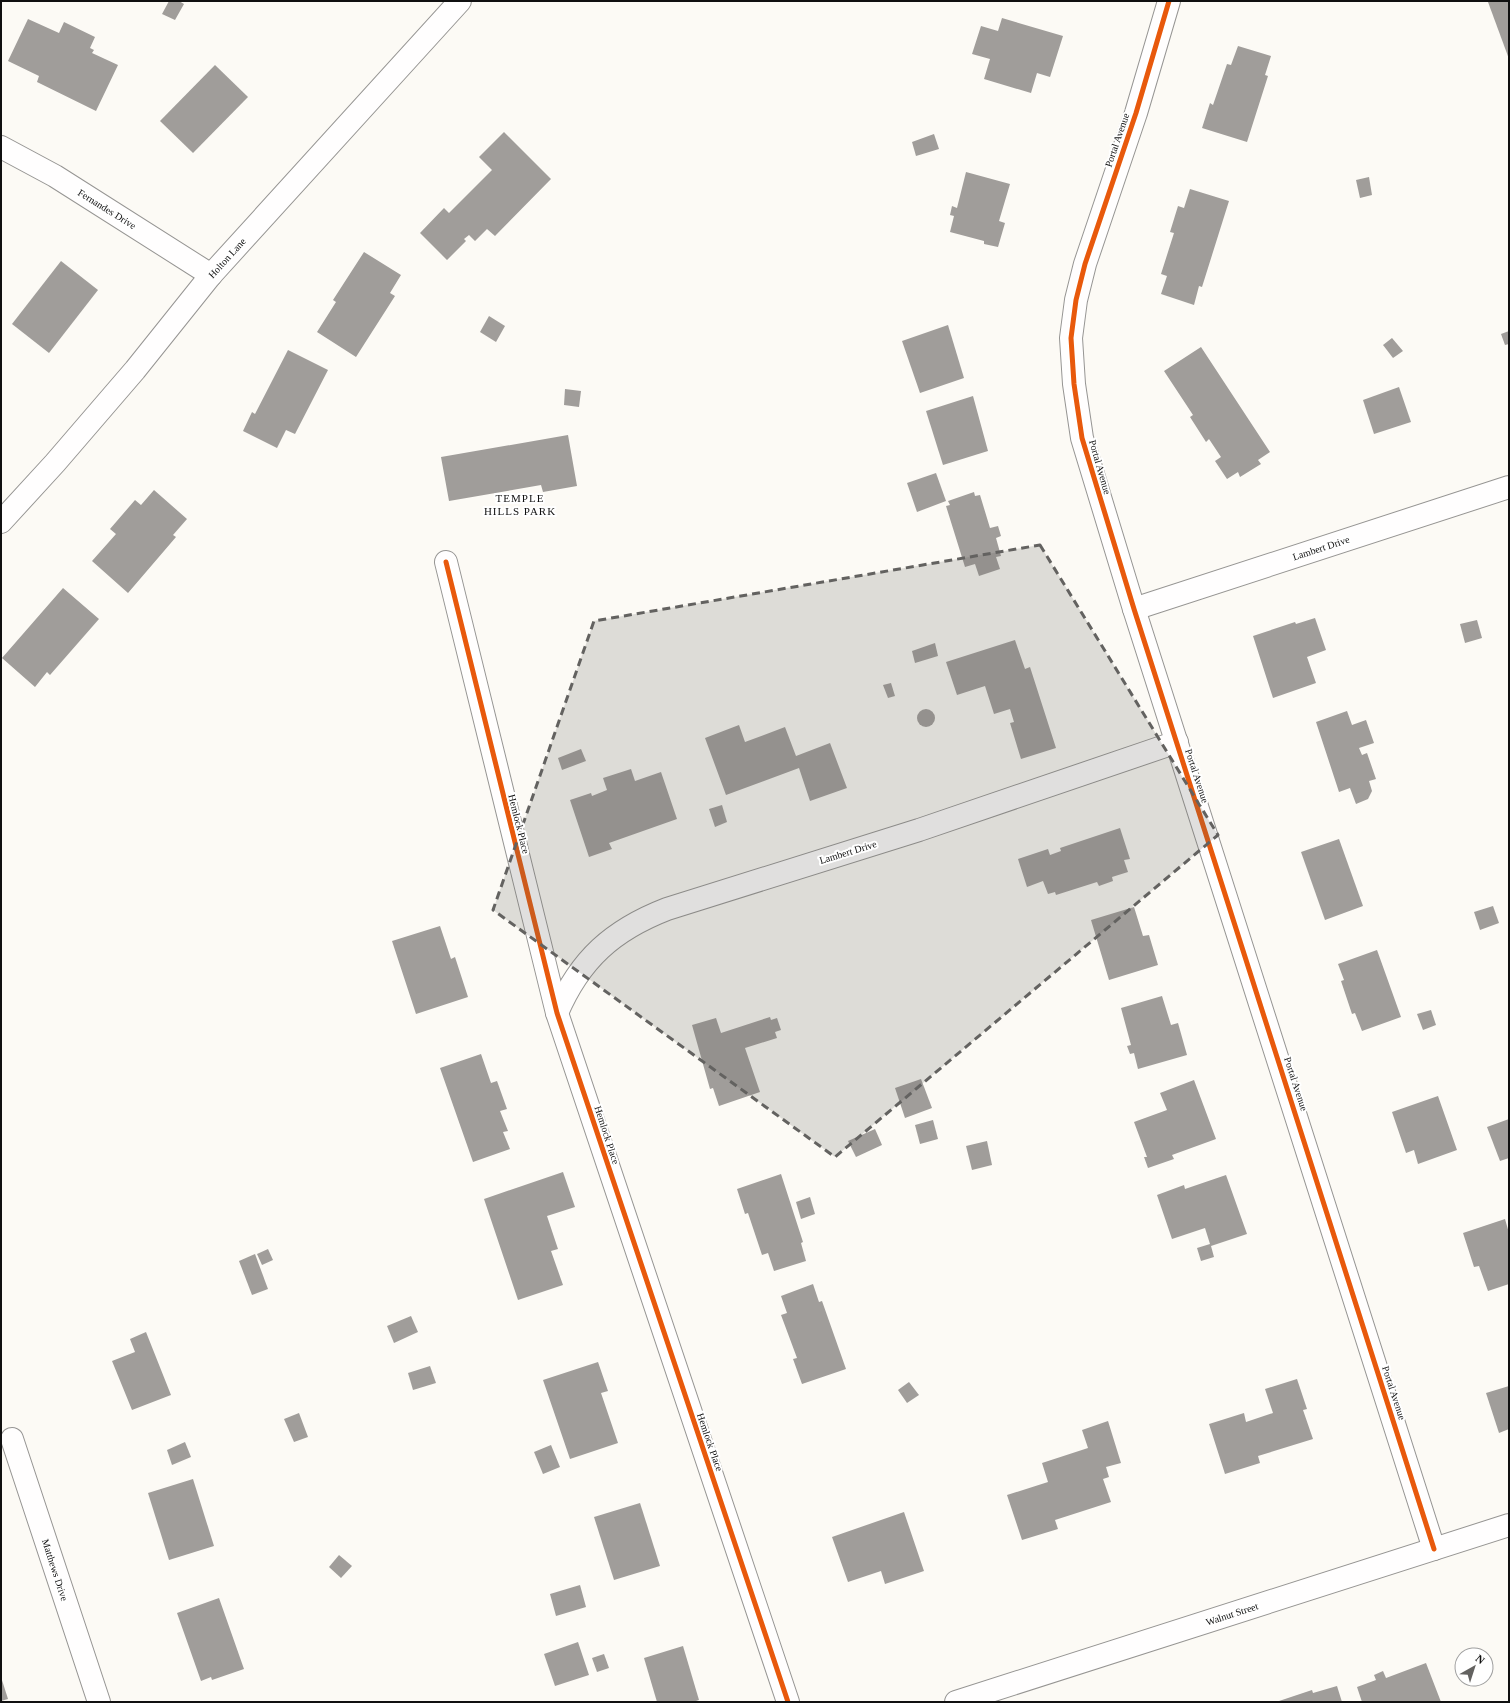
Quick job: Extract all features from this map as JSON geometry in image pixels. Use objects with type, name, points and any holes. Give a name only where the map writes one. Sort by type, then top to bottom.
[{"type":"street","name":"Holton Lane","points":[[1,522],[55,463],[135,370],[211,275],[460,1]]},
{"type":"street","name":"Portal Avenue","points":[[1169,1],[1136,113],[1085,264],[1076,300],[1071,338],[1074,384],[1082,438],[1134,609],[1434,1549]]},
{"type":"street","name":"Fernandes Drive","points":[[1,147],[55,176],[211,275]]},
{"type":"street","name":"Lambert Drive","points":[[1134,609],[1509,486]]},
{"type":"street","name":"Hemlock Place","points":[[446,562],[557,1013],[788,1702]]},
{"type":"street","name":"Lambert Drive","points":[[557,1013],[568,989],[584,966],[604,945],[628,927],[644,918],[919,830],[1177,742]]},
{"type":"street","name":"Matthews Drive","points":[[12,1439],[99,1702]]},
{"type":"street","name":"Walnut Street","points":[[956,1702],[1509,1525]]},
{"type":"highlighted area","points":[[1040,545],[1218,835],[835,1157],[493,910],[594,621]]},
{"type":"building","points":[[169,1],[179,1],[184,4],[175,20],[162,14]]},
{"type":"building","points":[[1509,1],[1509,59],[1488,2]]},
{"type":"building","points":[[1002,18],[1063,36],[1050,77],[1037,73],[1031,93],[984,79],[990,59],[972,54],[981,26],[998,31]]},
{"type":"building","points":[[28,19],[59,33],[64,22],[95,37],[90,48],[94,50],[92,53],[118,65],[96,111],[37,82],[39,76],[8,61]]},
{"type":"building","points":[[1238,46],[1271,56],[1265,75],[1268,76],[1247,142],[1202,128],[1210,103],[1213,105],[1227,64],[1231,65]]},
{"type":"building","points":[[215,65],[248,97],[193,153],[160,121]]},
{"type":"building","points":[[504,132],[551,179],[495,236],[487,229],[475,241],[469,235],[464,239],[466,241],[447,260],[420,233],[444,208],[449,213],[492,170],[479,157]]},
{"type":"building","points":[[934,134],[939,149],[916,156],[912,142]]},
{"type":"building","points":[[966,172],[1010,184],[999,221],[1005,223],[998,247],[984,244],[984,241],[950,232],[954,216],[950,215],[952,206],[957,208]]},
{"type":"building","points":[[1369,177],[1372,195],[1360,198],[1356,180]]},
{"type":"building","points":[[1190,189],[1229,201],[1202,287],[1199,286],[1194,305],[1161,294],[1167,276],[1161,274],[1174,233],[1170,232],[1178,206],[1184,208]]},
{"type":"building","points":[[364,252],[401,275],[390,293],[395,296],[356,357],[317,332],[336,302],[333,300]]},
{"type":"building","points":[[61,261],[98,290],[49,353],[12,324]]},
{"type":"building","points":[[489,316],[505,326],[496,342],[480,332]]},
{"type":"building","points":[[948,325],[964,378],[920,393],[902,341]]},
{"type":"building","points":[[1509,331],[1509,344],[1505,345],[1501,334]]},
{"type":"building","points":[[1392,338],[1403,351],[1393,358],[1383,345]]},
{"type":"building","points":[[1201,347],[1270,452],[1258,460],[1261,464],[1240,477],[1238,472],[1227,479],[1215,461],[1221,457],[1209,439],[1206,442],[1190,417],[1193,415],[1164,371]]},
{"type":"building","points":[[288,350],[328,370],[295,434],[286,430],[277,448],[243,431],[252,412],[255,414]]},
{"type":"building","points":[[1399,387],[1411,422],[1374,434],[1363,400]]},
{"type":"building","points":[[565,389],[581,391],[579,407],[564,405]]},
{"type":"building","points":[[973,396],[988,451],[943,465],[926,411]]},
{"type":"building","points":[[568,435],[577,486],[543,492],[541,485],[449,501],[441,457]]},
{"type":"building","points":[[936,473],[946,501],[917,512],[907,483]]},
{"type":"building","points":[[154,490],[187,519],[173,535],[176,537],[128,593],[92,561],[116,534],[110,529],[135,500],[141,505]]},
{"type":"building","points":[[974,492],[975,496],[980,495],[990,528],[998,526],[1001,536],[996,538],[1001,556],[996,557],[1000,569],[979,576],[975,564],[965,567],[946,506],[950,505],[948,501]]},
{"type":"building","points":[[63,588],[99,619],[50,675],[47,672],[35,687],[2,658]]},
{"type":"building","points":[[1315,618],[1326,650],[1307,657],[1316,683],[1273,698],[1253,636],[1295,622],[1296,624]]},
{"type":"building","points":[[1477,620],[1482,638],[1465,643],[1460,624]]},
{"type":"building","points":[[1015,640],[1025,669],[1030,667],[1056,748],[1021,759],[1010,723],[1014,722],[1010,709],[994,714],[985,686],[957,695],[946,662]]},
{"type":"building","points":[[935,643],[938,656],[915,663],[912,651]]},
{"type":"building","points":[[891,683],[895,696],[888,698],[883,685]]},
{"type":"building","points":[[926,709],[932,712],[935,718],[932,724],[926,727],[920,724],[917,718],[920,712]]},
{"type":"building","points":[[1347,711],[1352,725],[1366,720],[1374,743],[1359,748],[1362,755],[1367,753],[1376,779],[1369,781],[1372,791],[1368,799],[1356,804],[1350,788],[1339,792],[1316,722]]},
{"type":"building","points":[[739,725],[745,742],[785,727],[796,756],[830,743],[847,788],[810,801],[799,768],[726,795],[705,738]]},
{"type":"building","points":[[581,749],[586,761],[562,770],[558,758]]},
{"type":"building","points":[[631,769],[635,781],[661,772],[677,819],[609,843],[612,849],[589,857],[570,800],[591,793],[592,796],[607,790],[603,778]]},
{"type":"building","points":[[722,805],[727,822],[715,827],[709,809]]},
{"type":"building","points":[[1120,828],[1130,859],[1124,860],[1128,872],[1112,877],[1113,881],[1099,886],[1097,882],[1056,895],[1055,892],[1048,894],[1043,881],[1027,887],[1018,859],[1048,849],[1050,855],[1061,851],[1060,848]]},
{"type":"building","points":[[1339,839],[1363,906],[1325,920],[1301,852]]},
{"type":"building","points":[[1493,906],[1499,923],[1480,930],[1474,912]]},
{"type":"building","points":[[1134,907],[1143,936],[1149,935],[1158,965],[1109,980],[1091,920]]},
{"type":"building","points":[[440,926],[451,959],[455,957],[468,997],[416,1014],[392,941]]},
{"type":"building","points":[[1377,950],[1401,1017],[1362,1031],[1355,1013],[1352,1014],[1341,981],[1344,980],[1338,964]]},
{"type":"building","points":[[1162,996],[1171,1025],[1178,1023],[1187,1055],[1138,1069],[1134,1053],[1130,1054],[1127,1046],[1131,1045],[1121,1008]]},
{"type":"building","points":[[1431,1010],[1436,1025],[1423,1030],[1417,1014]]},
{"type":"building","points":[[770,1017],[771,1020],[777,1018],[781,1030],[775,1032],[777,1038],[745,1048],[760,1092],[719,1106],[713,1088],[710,1089],[692,1025],[716,1018],[721,1033]]},
{"type":"building","points":[[481,1054],[491,1083],[497,1081],[507,1109],[500,1111],[508,1131],[503,1132],[510,1149],[473,1162],[440,1068]]},
{"type":"building","points":[[921,1079],[932,1108],[905,1118],[895,1088]]},
{"type":"building","points":[[1194,1080],[1216,1139],[1172,1155],[1174,1159],[1148,1168],[1144,1157],[1147,1157],[1134,1122],[1167,1110],[1160,1093]]},
{"type":"building","points":[[1438,1096],[1457,1150],[1418,1164],[1414,1150],[1406,1153],[1392,1112]]},
{"type":"building","points":[[1509,1119],[1509,1158],[1500,1161],[1487,1127]]},
{"type":"building","points":[[933,1120],[938,1139],[920,1144],[915,1125]]},
{"type":"building","points":[[875,1129],[882,1145],[856,1157],[848,1141]]},
{"type":"building","points":[[987,1141],[992,1165],[972,1170],[966,1146]]},
{"type":"building","points":[[563,1172],[575,1207],[547,1216],[558,1249],[551,1251],[563,1285],[518,1300],[484,1199]]},
{"type":"building","points":[[781,1174],[803,1242],[801,1243],[806,1261],[774,1271],[768,1253],[762,1255],[748,1213],[745,1214],[737,1189]]},
{"type":"building","points":[[1226,1175],[1247,1234],[1211,1246],[1214,1257],[1201,1261],[1197,1248],[1210,1244],[1205,1228],[1172,1239],[1157,1195],[1184,1185],[1185,1189]]},
{"type":"building","points":[[810,1197],[815,1214],[801,1219],[796,1202]]},
{"type":"building","points":[[1505,1219],[1509,1233],[1509,1284],[1488,1291],[1479,1266],[1474,1267],[1463,1233]]},
{"type":"building","points":[[268,1249],[273,1260],[262,1265],[257,1254]]},
{"type":"building","points":[[255,1254],[268,1289],[252,1295],[239,1261]]},
{"type":"building","points":[[813,1284],[819,1302],[822,1301],[846,1369],[802,1384],[793,1359],[797,1358],[781,1315],[787,1313],[781,1296]]},
{"type":"building","points":[[411,1316],[418,1332],[394,1343],[387,1326]]},
{"type":"building","points":[[146,1332],[171,1395],[132,1410],[112,1361],[135,1352],[130,1339]]},
{"type":"building","points":[[598,1362],[608,1391],[601,1393],[618,1443],[570,1459],[543,1380]]},
{"type":"building","points":[[430,1366],[436,1383],[413,1390],[408,1373]]},
{"type":"building","points":[[1297,1379],[1307,1409],[1303,1410],[1313,1439],[1258,1456],[1260,1463],[1225,1474],[1209,1424],[1244,1413],[1246,1422],[1273,1413],[1265,1389]]},
{"type":"building","points":[[909,1382],[919,1395],[907,1403],[898,1390]]},
{"type":"building","points":[[1509,1386],[1509,1429],[1499,1433],[1486,1393]]},
{"type":"building","points":[[299,1413],[308,1437],[294,1442],[284,1419]]},
{"type":"building","points":[[1108,1421],[1121,1463],[1106,1467],[1109,1477],[1103,1479],[1111,1502],[1055,1520],[1058,1529],[1022,1540],[1007,1495],[1048,1482],[1042,1463],[1088,1448],[1082,1430]]},
{"type":"building","points":[[185,1442],[191,1457],[172,1465],[167,1450]]},
{"type":"building","points":[[551,1445],[560,1467],[543,1474],[534,1452]]},
{"type":"building","points":[[193,1479],[214,1546],[169,1560],[148,1493]]},
{"type":"building","points":[[640,1503],[660,1566],[614,1580],[594,1517]]},
{"type":"building","points":[[904,1512],[924,1571],[885,1584],[881,1571],[848,1582],[832,1537]]},
{"type":"building","points":[[339,1555],[352,1566],[341,1578],[329,1567]]},
{"type":"building","points":[[580,1585],[586,1607],[556,1616],[550,1594]]},
{"type":"building","points":[[219,1598],[244,1669],[212,1680],[211,1677],[201,1681],[177,1613]]},
{"type":"building","points":[[578,1642],[589,1675],[555,1686],[544,1654]]},
{"type":"building","points":[[683,1646],[699,1700],[693,1702],[657,1702],[644,1658]]},
{"type":"building","points":[[604,1654],[609,1668],[597,1672],[592,1658]]},
{"type":"building","points":[[1426,1663],[1441,1702],[1362,1702],[1357,1687],[1376,1680],[1374,1675],[1383,1671],[1386,1678]]},
{"type":"building","points":[[1,1677],[8,1699],[1,1701]]},
{"type":"building","points":[[1337,1686],[1342,1702],[1276,1702],[1312,1690],[1313,1693]]},
{"type":"cycle path","points":[[1169,1],[1136,113],[1085,264],[1076,300],[1071,338],[1074,384],[1082,438],[1134,609],[1434,1549]]},
{"type":"cycle path","points":[[446,562],[557,1013],[788,1702]]},
{"type":"district","name":"TEMPLE HILLS PARK","points":[[520,504]]}]
